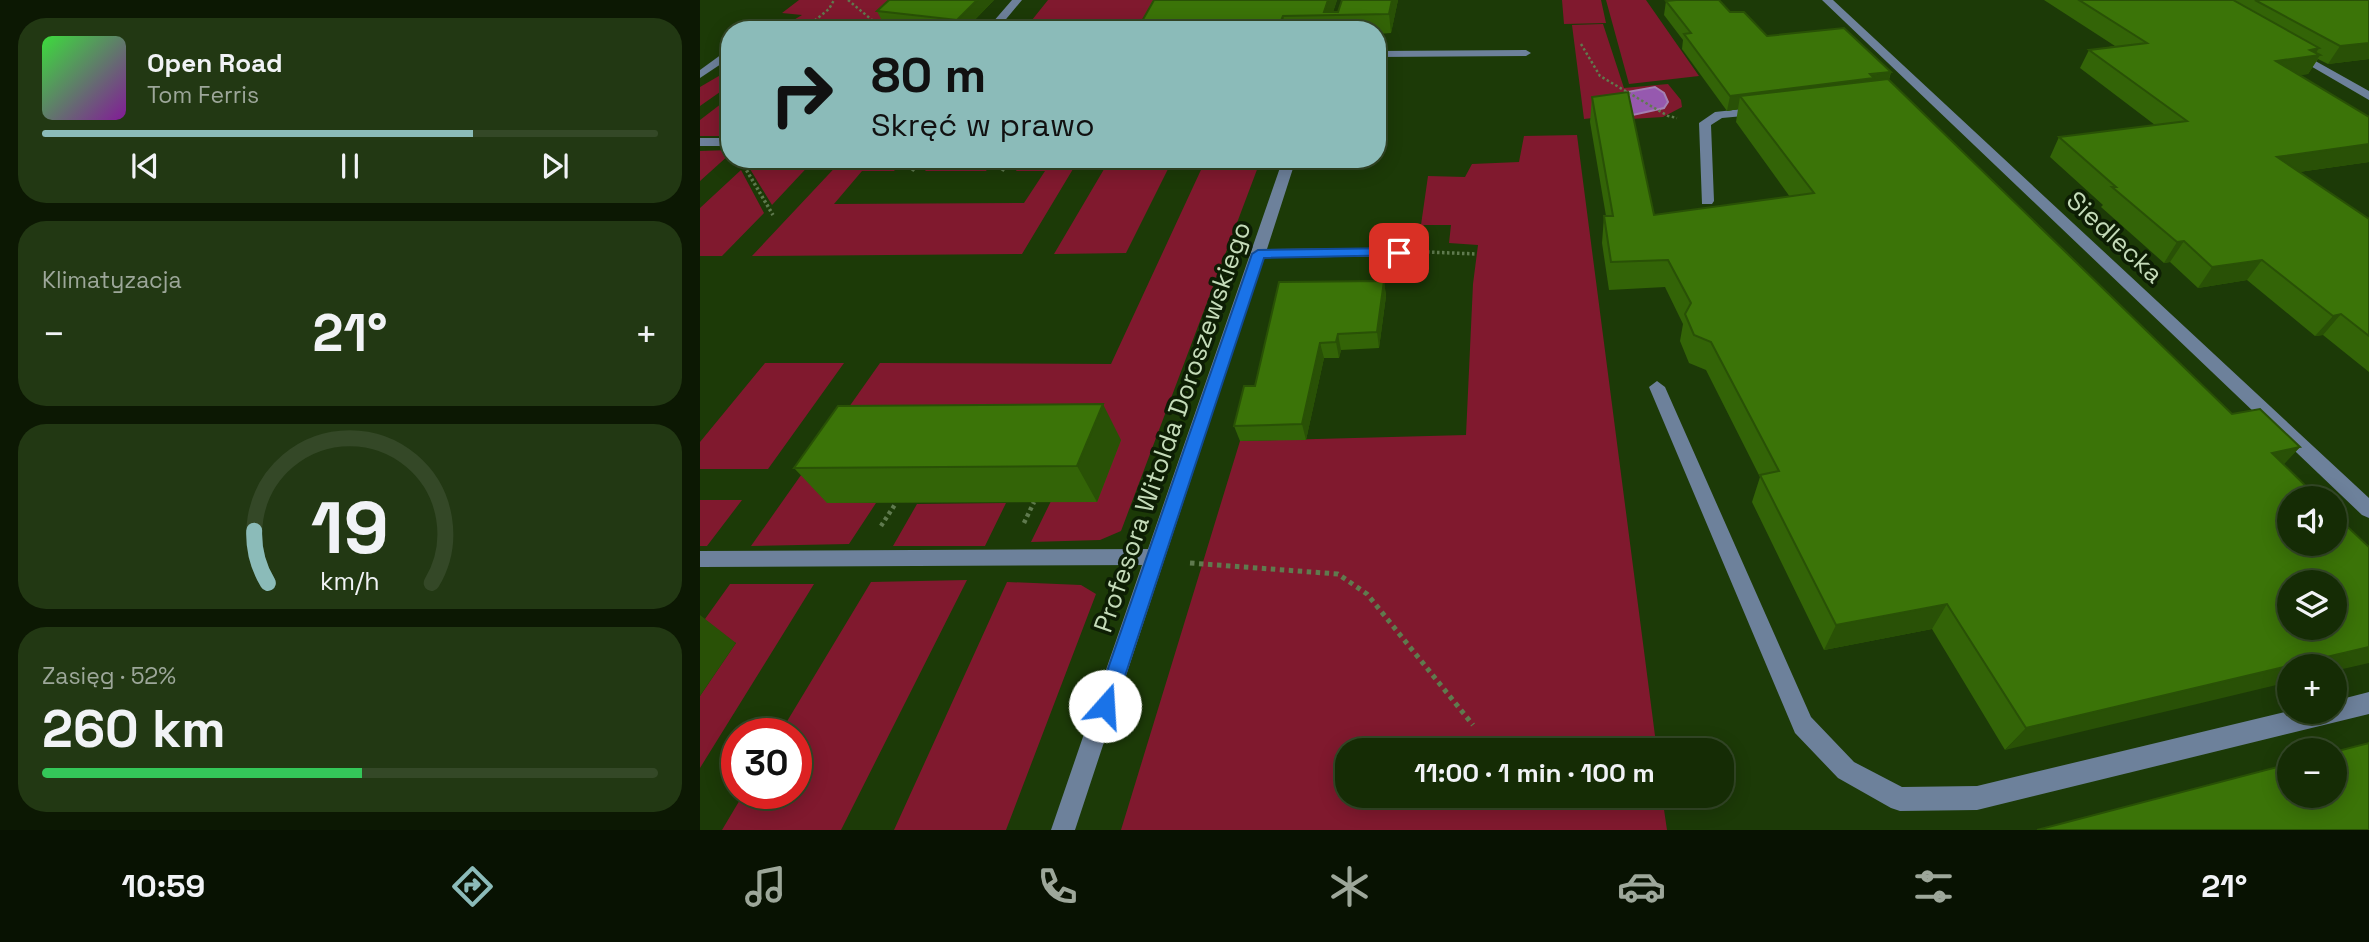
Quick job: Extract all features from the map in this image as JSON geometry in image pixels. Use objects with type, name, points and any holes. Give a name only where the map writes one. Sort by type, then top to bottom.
[{"type":"street","points":[[999,21],[1017,0]]},
{"type":"street","name":"Siedlecka","points":[[1827,0],[2369,510]]},
{"type":"street","points":[[2285,47],[2369,96]]},
{"type":"street","points":[[1386,54],[1526,53]]},
{"type":"street","points":[[700,56],[721,56]]},
{"type":"street","points":[[700,75],[721,61]]},
{"type":"street","points":[[1903,94],[1924,92]]},
{"type":"street","points":[[1707,201],[1705,123],[1719,116],[1773,109]]},
{"type":"street","points":[[700,142],[721,142]]},
{"type":"street","name":"Profesora Witolda Doroszewskiego","points":[[1063,830],[1287,168]]},
{"type":"street","points":[[1258,254],[1399,253]]},
{"type":"street","points":[[1657,387],[1803,725],[1846,770],[1900,799],[1990,796],[2284,724]]},
{"type":"street","points":[[700,559],[1156,557]]},
{"type":"street","points":[[2347,708],[2369,703]]},
{"type":"path","points":[[814,21],[829,9],[834,0]]},
{"type":"path","points":[[848,0],[861,9],[870,21]]},
{"type":"path","points":[[1581,44],[1600,76],[1668,116]]},
{"type":"path","points":[[745,168],[773,215]]},
{"type":"path","points":[[1399,253],[1477,254]]},
{"type":"path","points":[[1186,563],[1312,570],[1338,574],[1367,594],[1473,725]]},
{"type":"shaded area","points":[[799,0],[908,0],[886,21],[792,21],[802,15],[782,13]]},
{"type":"shaded area","points":[[1048,0],[1226,0],[1215,21],[1031,21]]},
{"type":"shaded area","points":[[1562,0],[1601,0],[1606,23],[1564,24]]},
{"type":"shaded area","points":[[1606,0],[1646,0],[1699,76],[1629,84]]},
{"type":"shaded area","points":[[1603,24],[1624,88],[1668,84],[1681,100],[1682,107],[1663,117],[1631,119],[1628,114],[1584,119],[1572,25]]},
{"type":"shaded area","points":[[721,75],[721,91],[700,106],[700,87]]},
{"type":"shaded area","points":[[1655,87],[1664,93],[1668,102],[1664,108],[1633,115],[1625,104],[1627,92]]},
{"type":"shaded area","points":[[721,104],[721,136],[700,136],[700,120]]},
{"type":"shaded area","points":[[1577,135],[1655,738],[1335,738],[1335,808],[1664,808],[1667,830],[1121,830],[1240,441],[1466,435],[1473,284],[1478,245],[1449,243],[1451,225],[1421,225],[1428,176],[1465,177],[1472,164],[1519,162],[1524,136]]},
{"type":"shaded area","points":[[721,150],[721,162],[700,181],[700,151]]},
{"type":"shaded area","points":[[749,168],[807,168],[772,205]]},
{"type":"shaded area","points":[[835,168],[896,168],[894,171],[862,171],[834,204],[1024,203],[1045,171],[1016,171],[1018,168],[1074,168],[1022,254],[752,256]]},
{"type":"shaded area","points":[[928,168],[988,168],[986,171],[925,171]]},
{"type":"shaded area","points":[[1105,168],[1168,168],[1126,253],[1054,254]]},
{"type":"shaded area","points":[[1202,168],[1258,168],[1121,531],[1100,540],[1031,542],[1051,501],[827,502],[876,503],[849,544],[751,546],[880,363],[1111,364]]},
{"type":"shaded area","points":[[741,170],[764,213],[722,256],[700,256],[700,208]]},
{"type":"shaded area","points":[[765,363],[844,363],[768,469],[700,469],[700,442]]},
{"type":"shaded area","points":[[700,500],[742,500],[707,546],[700,546]]},
{"type":"shaded area","points":[[1006,503],[985,546],[893,546],[917,504]]},
{"type":"shaded area","points":[[967,580],[841,830],[722,830],[734,809],[812,809],[812,718],[789,718],[871,582]]},
{"type":"shaded area","points":[[1007,582],[1081,585],[1096,594],[1006,830],[894,830]]},
{"type":"shaded area","points":[[730,584],[814,584],[731,718],[721,718],[721,734],[700,768],[700,696],[736,643],[700,626]]},
{"type":"building","points":[[889,0],[977,0],[957,20],[877,11]]},
{"type":"building","points":[[1154,0],[1328,0],[1324,12],[1338,12],[1342,0],[1392,0],[1389,14],[1283,16],[1281,21],[1142,21]]},
{"type":"building","points":[[1719,0],[1730,12],[1744,12],[1767,36],[1844,28],[1891,72],[1870,74],[1874,78],[1730,96],[1684,34],[1691,33],[1666,1]]},
{"type":"building","points":[[2079,0],[2233,0],[2319,48],[2310,50],[2320,55],[2276,61],[2369,117],[2369,144],[2277,157],[2369,219],[2369,336],[2341,314],[2333,316],[2262,260],[2212,267],[2184,241],[2177,242],[2112,187],[2116,187],[2059,137],[2187,121],[2089,50],[2147,43]]},
{"type":"building","points":[[2255,0],[2369,0],[2369,43],[2340,46]]},
{"type":"building","points":[[1888,79],[2232,414],[2260,409],[2300,447],[2272,453],[2306,486],[2277,486],[2277,556],[2347,556],[2347,526],[2369,547],[2369,647],[2339,654],[2277,654],[2277,669],[2026,728],[1947,604],[1836,625],[1760,475],[1779,471],[1711,342],[1694,335],[1685,314],[1691,303],[1668,260],[1611,262],[1604,216],[1613,216],[1592,97],[1628,92],[1654,215],[1814,193],[1740,96]]},
{"type":"building","points":[[1384,281],[1377,332],[1338,334],[1336,342],[1320,343],[1302,424],[1234,426],[1244,386],[1255,386],[1279,282]]},
{"type":"building","points":[[1103,404],[1077,466],[794,468],[838,406]]},
{"type":"building","points":[[2369,743],[2369,830],[2037,830],[2277,767],[2277,808],[2347,808],[2347,749]]},
{"type":"route","points":[[1105,706],[1258,254],[1399,253]]}]
